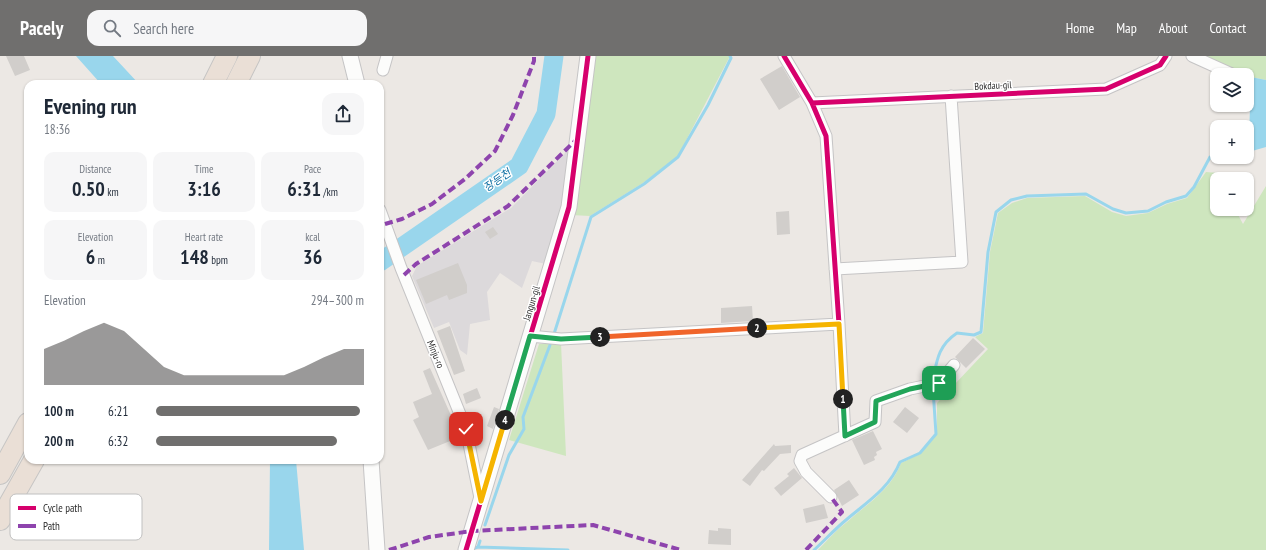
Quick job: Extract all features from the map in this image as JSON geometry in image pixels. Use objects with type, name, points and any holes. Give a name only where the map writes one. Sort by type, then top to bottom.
[{"type":"highway","points":[[215,80],[227,56]]},
{"type":"highway","points":[[238,80],[250,56]]},
{"type":"highway","points":[[0,474],[24,430]]},
{"type":"highway","points":[[15,494],[32,464]]},
{"type":"highway","points":[[0,520],[10,502]]},
{"type":"street","points":[[350,56],[356,80]]},
{"type":"street","points":[[383,70],[387,56]]},
{"type":"street","name":"Jangun-gil","points":[[468,544],[569,207],[588,56]]},
{"type":"street","points":[[784,56],[812,103],[826,136],[845,436]]},
{"type":"street","name":"Bokdau-gil","points":[[812,103],[1106,89],[1160,65],[1166,56]]},
{"type":"street","points":[[1192,56],[1219,68]]},
{"type":"street","points":[[835,269],[962,262],[951,96]]},
{"type":"street","name":"Minju-ro","points":[[384,221],[401,268],[466,429],[481,501]]},
{"type":"street","name":"Jangun-gil","points":[[530,336],[561,339],[839,324]]},
{"type":"street","points":[[831,497],[806,472],[800,461],[802,455],[875,422],[876,401],[910,389],[939,383],[954,365]]},
{"type":"street","points":[[371,464],[378,550]]},
{"type":"shaded area","points":[[568,150],[572,153],[563,207],[546,264],[532,261],[522,288],[500,273],[487,292],[490,320],[470,324],[467,355],[460,350],[449,322],[434,328],[412,276],[417,266],[511,208]]},
{"type":"green space","points":[[592,56],[729,56],[729,58],[678,156],[643,183],[590,216],[571,215]]},
{"type":"green space","points":[[1205,56],[1266,56],[1266,80],[1254,78],[1254,68],[1231,68]]},
{"type":"green space","points":[[1206,172],[1210,172],[1210,216],[1239,216],[1243,224],[1248,216],[1254,216],[1254,206],[1266,186],[1266,550],[818,550],[839,528],[885,489],[897,473],[901,463],[920,454],[937,434],[937,403],[988,349],[975,337],[983,333],[990,252],[998,213],[1012,203],[1027,198],[1085,196],[1112,212],[1126,216],[1148,213],[1167,204],[1187,198]]},
{"type":"green space","points":[[561,343],[566,456],[509,440],[539,344]]},
{"type":"water","points":[[76,56],[113,56],[135,80],[97,80]]},
{"type":"water","points":[[1254,78],[1266,80],[1266,147],[1254,150],[1254,120],[1250,120],[1250,112],[1254,112]]},
{"type":"water","points":[[270,464],[296,464],[304,550],[269,550]]},
{"type":"building","points":[[6,56],[24,56],[30,70],[15,76]]},
{"type":"building","points":[[782,66],[800,97],[779,110],[760,79]]},
{"type":"building","points":[[789,211],[790,234],[777,235],[776,212]]},
{"type":"building","points":[[493,227],[498,234],[490,239],[485,232]]},
{"type":"building","points":[[458,263],[467,285],[467,293],[449,300],[447,295],[426,304],[416,280]]},
{"type":"building","points":[[752,306],[753,321],[721,323],[721,308]]},
{"type":"building","points":[[450,326],[465,371],[454,375],[437,331]]},
{"type":"building","points":[[973,338],[985,349],[966,368],[955,357]]},
{"type":"building","points":[[430,368],[453,420],[455,420],[460,437],[428,450],[413,420],[419,417],[413,402],[432,394],[423,371]]},
{"type":"building","points":[[477,388],[481,398],[466,404],[463,394]]},
{"type":"building","points":[[494,407],[499,409],[493,429],[487,426]]},
{"type":"building","points":[[905,407],[919,418],[907,433],[893,422]]},
{"type":"building","points":[[873,431],[882,449],[876,452],[877,455],[874,457],[875,460],[864,465],[852,440]]},
{"type":"building","points":[[774,444],[775,446],[791,445],[791,453],[780,454],[764,471],[762,470],[750,486],[742,480]]},
{"type":"building","points":[[794,468],[802,478],[781,496],[774,488],[789,476],[787,474]]},
{"type":"building","points":[[849,480],[859,495],[842,506],[834,490]]},
{"type":"building","points":[[824,504],[828,518],[806,523],[803,509]]},
{"type":"building","points":[[718,528],[731,529],[731,545],[708,544],[709,530],[718,531]]},
{"type":"waterway","name":"장등천","points":[[384,259],[519,166],[546,114],[554,56]]},
{"type":"waterway","points":[[554,334],[591,217],[644,184],[678,157],[708,105],[731,58],[730,56]]},
{"type":"waterway","points":[[933,379],[940,353],[946,342],[957,333],[974,335],[981,332],[988,252],[996,212],[1011,200],[1027,196],[1086,194],[1113,209],[1126,213],[1148,211],[1166,202],[1186,196],[1194,187],[1210,157]]},
{"type":"waterway","points":[[485,525],[509,455],[524,429],[523,417],[550,345]]},
{"type":"waterway","points":[[814,550],[842,523],[884,487],[890,480],[900,462],[920,453],[936,434],[933,389]]},
{"type":"waterway","points":[[478,547],[480,541]]},
{"type":"waterway","points":[[472,549],[478,547],[568,550]]},
{"type":"marked path","points":[[385,224],[402,219],[432,204],[465,179],[495,151],[513,115],[534,61],[534,56]]},
{"type":"marked path","points":[[404,275],[416,264],[508,206],[577,139]]},
{"type":"marked path","points":[[806,550],[842,512],[831,497]]},
{"type":"marked path","points":[[389,550],[429,537],[472,531],[593,525],[681,550]]},
{"type":"cycle path","points":[[466,550],[569,207],[588,56]]},
{"type":"cycle path","points":[[784,56],[812,103],[826,136],[845,436]]},
{"type":"cycle path","points":[[812,103],[1106,89],[1160,65],[1166,56]]},
{"type":"route","points":[[466,429],[481,501],[530,336],[561,339],[839,324],[845,436],[875,422],[876,401],[910,389],[939,383]]}]
